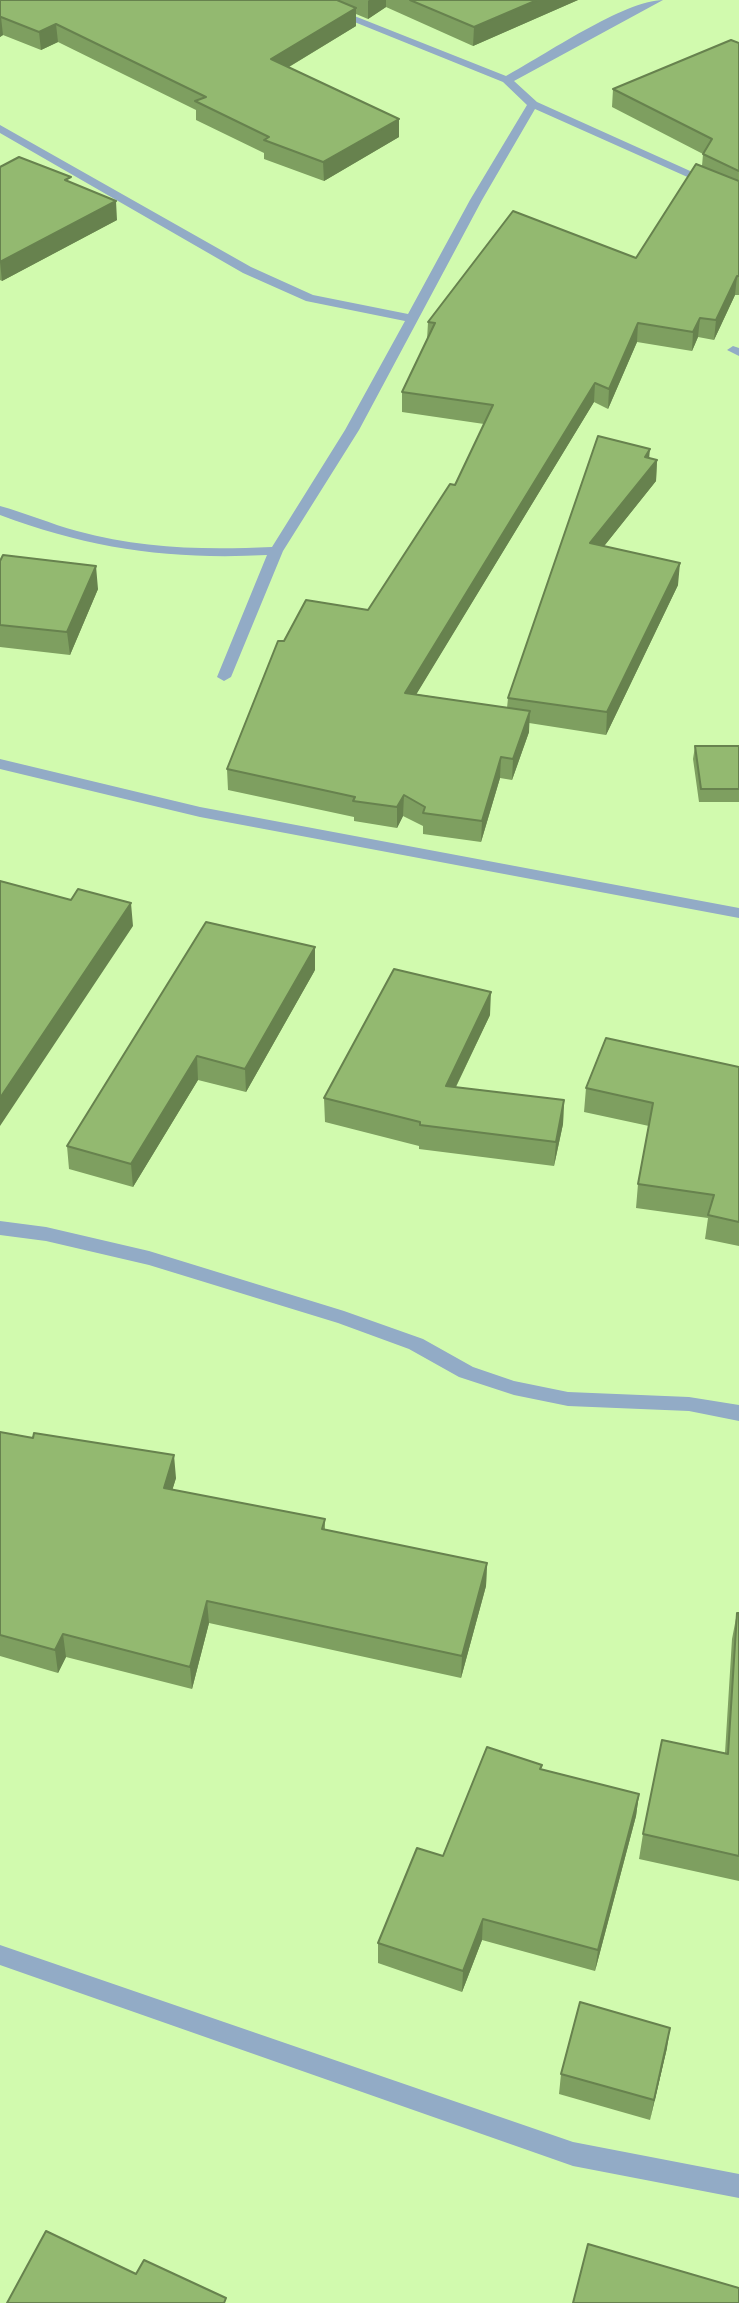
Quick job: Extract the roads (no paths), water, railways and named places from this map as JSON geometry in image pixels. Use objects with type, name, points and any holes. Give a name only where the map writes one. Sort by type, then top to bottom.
[{"type":"street","points":[[305,0],[507,80],[533,104],[739,197]]},
{"type":"street","points":[[507,80],[607,24],[659,0]]},
{"type":"street","points":[[223,677],[276,551],[352,430],[476,200],[533,104]]},
{"type":"street","points":[[0,128],[247,270],[310,298],[414,319]]},
{"type":"street","points":[[0,510],[79,534],[146,549],[194,553],[276,551]]},
{"type":"street","points":[[0,764],[200,813],[739,913]]},
{"type":"street","points":[[0,1228],[46,1234],[149,1258],[344,1318],[416,1344],[466,1372],[514,1388],[568,1399],[689,1404],[739,1413]]},
{"type":"street","points":[[0,1955],[573,2154],[739,2186]]}]
